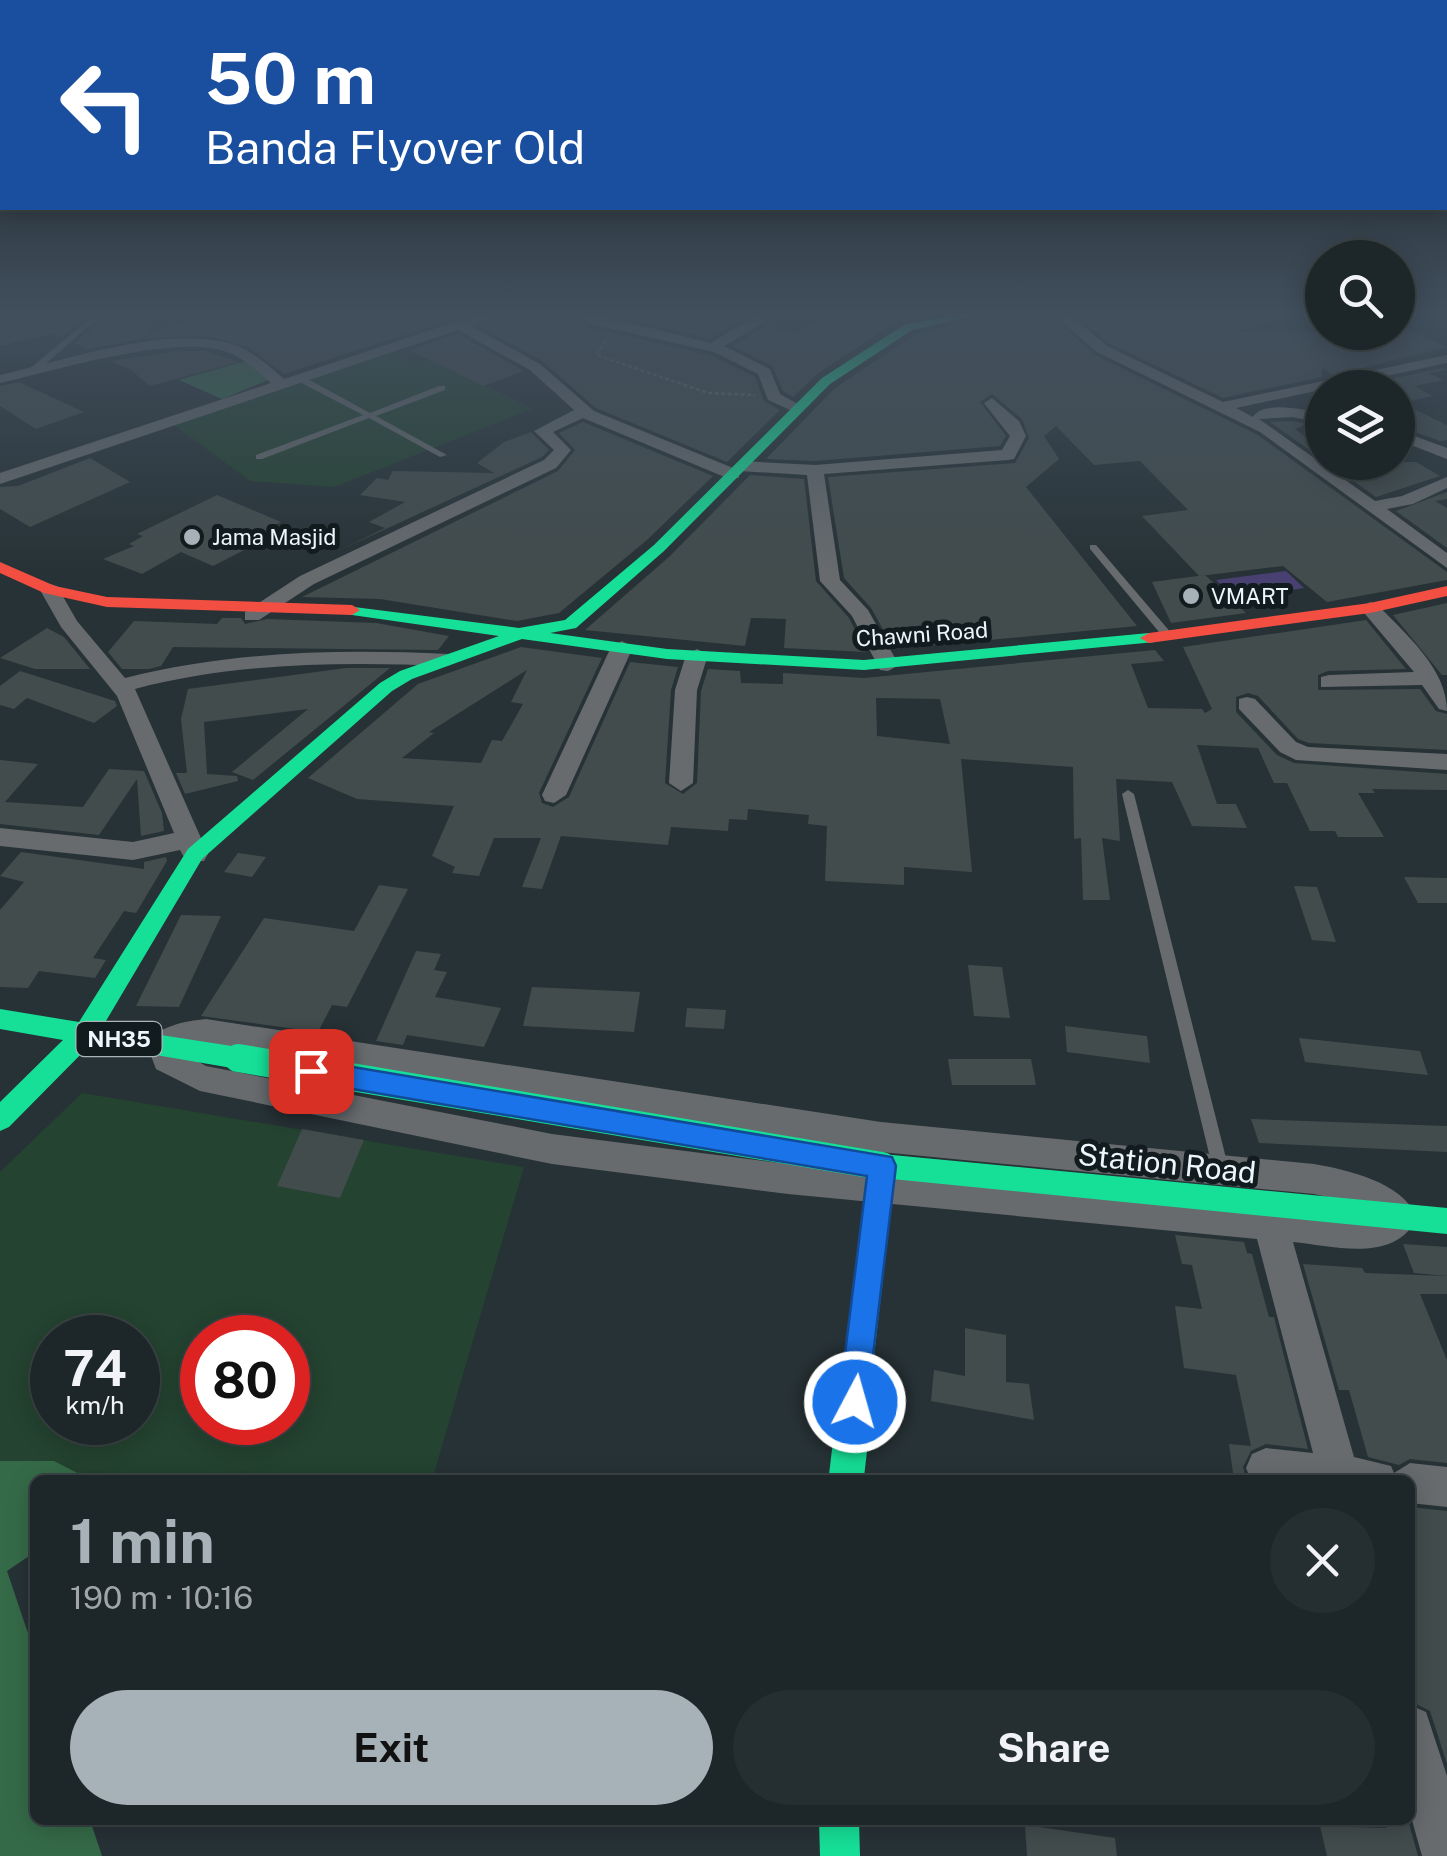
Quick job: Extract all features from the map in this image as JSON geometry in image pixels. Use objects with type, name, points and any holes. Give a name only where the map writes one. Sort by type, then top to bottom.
[{"type":"main road","points":[[0,1119],[84,1034],[192,847],[386,687],[448,660],[526,632],[556,628],[582,616],[807,399]]},
{"type":"main road","name":"Chawni Road","points":[[0,566],[50,590],[139,606],[259,612],[380,611],[398,618],[697,656],[888,665],[1168,636],[1370,608],[1447,592]]},
{"type":"main road","name":"NH35","points":[[0,1020],[882,1166]]},
{"type":"main road","points":[[847,1475],[882,1166]]},
{"type":"main road","name":"Station Road","points":[[882,1166],[1447,1222]]},
{"type":"main road","points":[[839,1825],[840,1856]]},
{"type":"street","points":[[0,479],[239,399]]},
{"type":"street","points":[[570,399],[584,411],[692,460],[737,470],[814,470],[1008,455],[1018,436],[1013,424],[992,404]]},
{"type":"street","points":[[777,399],[797,408]]},
{"type":"street","points":[[1210,399],[1246,417],[1447,562]]},
{"type":"street","points":[[1226,406],[1261,399]]},
{"type":"street","points":[[259,612],[307,580],[538,472],[560,458],[563,450],[542,431],[584,411]]},
{"type":"street","points":[[1246,417],[1283,412],[1305,415]]},
{"type":"street","points":[[1415,442],[1447,454]]},
{"type":"street","points":[[814,470],[830,580],[861,614],[888,665]]},
{"type":"street","points":[[1374,506],[1407,500],[1447,482]]},
{"type":"street","points":[[0,837],[132,851],[192,847],[165,775],[121,686],[68,624],[50,590]]},
{"type":"street","points":[[1370,608],[1447,704]]},
{"type":"street","points":[[554,795],[622,647]]},
{"type":"street","points":[[121,686],[226,661],[376,656],[448,660]]},
{"type":"street","points":[[681,783],[686,690],[697,656]]},
{"type":"street","points":[[1329,682],[1429,678]]},
{"type":"street","points":[[1247,704],[1288,747],[1304,755],[1447,762]]},
{"type":"street","points":[[206,1032],[881,1138],[1221,1170],[1354,1187],[1400,1217],[1386,1228],[1369,1232],[1271,1225],[788,1179],[552,1149],[200,1078],[167,1060],[162,1045],[188,1033],[206,1032]]},
{"type":"street","points":[[1271,1225],[1351,1475]]},
{"type":"street","points":[[1266,1468],[1321,1475]]},
{"type":"street","points":[[1415,1485],[1447,1488]]},
{"type":"street","points":[[1415,1746],[1446,1856]]},
{"type":"lane","points":[[338,399],[443,455]]},
{"type":"lane","points":[[258,458],[415,399]]},
{"type":"lane","points":[[1093,547],[1168,636]]},
{"type":"lane","points":[[1128,794],[1221,1170]]},
{"type":"green space","points":[[253,399],[511,399],[532,409],[334,487],[250,481],[174,425]]},
{"type":"green space","points":[[82,1093],[524,1167],[433,1475],[30,1475],[30,1481],[0,1484],[0,1172]]},
{"type":"green space","points":[[0,1461],[54,1461],[81,1475],[30,1475],[30,1555],[7,1571],[30,1639],[30,1825],[92,1825],[102,1856],[0,1856]]},
{"type":"shaded area","points":[[1286,571],[1304,588],[1235,599],[1216,580]]},
{"type":"building","points":[[0,399],[55,399],[84,412],[36,429],[0,406]]},
{"type":"building","points":[[585,399],[763,399],[780,410],[727,462],[596,408]]},
{"type":"building","points":[[825,399],[985,399],[980,402],[1006,436],[1000,446],[815,461],[766,459]]},
{"type":"building","points":[[998,399],[1184,399],[1258,435],[1305,469],[1305,480],[1320,480],[1447,572],[1447,580],[1327,602],[1283,566],[1199,576],[1142,516],[1188,510],[1140,461],[1094,465],[1056,426],[1044,436],[1059,459],[1026,487],[1137,626],[894,649],[871,608],[844,578],[828,477],[1015,463],[1029,438],[1022,419]]},
{"type":"building","points":[[1415,410],[1447,425],[1447,440],[1415,432]]},
{"type":"building","points":[[583,422],[713,476],[647,540],[559,613],[517,621],[380,599],[302,597],[558,471],[575,450],[559,433]]},
{"type":"building","points":[[1270,422],[1305,423],[1295,429],[1305,436],[1305,447]]},
{"type":"building","points":[[531,432],[549,450],[542,457],[338,551],[385,528],[369,522],[405,502],[360,495],[377,478],[388,480],[393,471],[494,473],[477,463],[504,442]]},
{"type":"building","points":[[90,458],[130,482],[30,527],[0,509],[0,487],[18,486]]},
{"type":"building","points":[[1415,462],[1440,476],[1376,497],[1352,480],[1415,480]]},
{"type":"building","points":[[750,475],[804,479],[816,581],[849,618],[866,652],[784,648],[786,619],[751,618],[745,646],[585,630],[670,556]]},
{"type":"building","points":[[1447,492],[1447,499],[1435,501],[1447,508],[1447,548],[1396,511]]},
{"type":"building","points":[[217,495],[281,522],[247,541],[256,544],[213,566],[181,552],[142,574],[103,559],[134,546],[129,544],[143,536],[137,534]]},
{"type":"building","name":"VMART","points":[[1205,575],[1246,613],[1171,623],[1152,582]]},
{"type":"building","points":[[1447,603],[1447,675],[1442,675],[1393,615]]},
{"type":"building","points":[[222,618],[241,618],[245,624],[267,619],[376,623],[449,636],[438,650],[173,647],[161,666],[149,669],[122,669],[108,652],[134,621],[217,624]]},
{"type":"building","points":[[1366,620],[1406,669],[1328,671],[1318,675],[1318,690],[1420,689],[1436,711],[1447,714],[1447,750],[1309,743],[1298,739],[1258,696],[1248,693],[1236,697],[1236,712],[1277,755],[1294,763],[1447,774],[1447,790],[1372,789],[1375,793],[1358,793],[1384,837],[1338,837],[1335,831],[1310,831],[1287,783],[1274,783],[1258,748],[1197,745],[1217,804],[1236,804],[1247,828],[1192,826],[1172,782],[1116,779],[1120,841],[1102,838],[1110,900],[1083,900],[1081,838],[1074,839],[1073,767],[961,759],[972,872],[904,867],[904,885],[825,881],[827,826],[808,824],[809,815],[748,809],[747,820],[729,819],[728,831],[671,827],[668,845],[561,836],[542,889],[522,887],[541,838],[494,838],[479,876],[452,873],[455,867],[432,856],[454,806],[357,799],[308,778],[418,684],[521,647],[602,658],[539,793],[542,803],[553,807],[569,797],[630,662],[678,667],[671,690],[665,783],[683,794],[697,783],[701,691],[708,669],[740,671],[741,683],[783,684],[783,673],[864,678],[1155,650],[1164,661],[1131,664],[1148,708],[1202,709],[1205,713],[1212,709],[1183,647]],"holes":[[[527,670],[511,702],[523,704],[502,741],[492,740],[481,763],[402,758],[434,733],[429,732]],[[876,698],[940,699],[950,744],[877,736]]]},
{"type":"building","points":[[47,628],[64,637],[90,669],[35,669],[0,658]]},
{"type":"building","points":[[346,668],[390,668],[253,780],[232,772],[308,709],[204,722],[207,774],[237,776],[238,781],[185,794],[176,773],[187,773],[181,719],[188,689]]},
{"type":"building","points":[[20,671],[115,701],[117,706],[94,723],[27,698],[14,709],[0,705],[0,686]]},
{"type":"building","points":[[0,760],[38,764],[5,802],[83,807],[109,769],[144,771],[162,813],[164,831],[141,836],[137,779],[99,835],[0,824]]},
{"type":"building","points":[[21,852],[144,869],[144,862],[166,857],[167,861],[136,913],[124,911],[93,958],[106,960],[95,978],[39,971],[28,988],[0,987],[0,910],[24,882],[0,876]]},
{"type":"building","points":[[238,853],[266,857],[252,877],[224,872]]},
{"type":"building","points":[[1404,877],[1447,878],[1447,903],[1418,903]]},
{"type":"building","points":[[379,885],[408,889],[347,1007],[332,1005],[318,1032],[201,1016],[264,918],[354,931]]},
{"type":"building","points":[[1294,886],[1317,887],[1336,942],[1312,940]]},
{"type":"building","points":[[181,915],[221,916],[179,1007],[136,1006]]},
{"type":"building","points":[[416,951],[441,954],[434,970],[447,972],[435,997],[501,1008],[484,1047],[407,1035],[403,1045],[376,1041]]},
{"type":"building","points":[[968,965],[1002,967],[1010,1018],[974,1016]]},
{"type":"building","points":[[532,987],[640,992],[634,1032],[523,1026]]},
{"type":"building","points":[[687,1008],[726,1010],[724,1029],[685,1027]]},
{"type":"building","points":[[1065,1026],[1147,1036],[1150,1063],[1067,1052]]},
{"type":"building","points":[[1299,1038],[1420,1051],[1428,1075],[1305,1062]]},
{"type":"building","points":[[948,1059],[1031,1059],[1036,1085],[952,1085]]},
{"type":"building","points":[[1251,1119],[1447,1126],[1447,1152],[1259,1143]]},
{"type":"building","points":[[302,1129],[364,1140],[340,1198],[277,1186]]},
{"type":"building","points":[[1175,1235],[1244,1242],[1247,1253],[1252,1254],[1269,1317],[1274,1317],[1308,1449],[1266,1444],[1251,1451],[1243,1467],[1245,1475],[1233,1475],[1229,1444],[1251,1446],[1236,1375],[1184,1368],[1175,1306],[1202,1309],[1192,1265],[1182,1264]]},
{"type":"building","points":[[1403,1244],[1447,1247],[1447,1276],[1414,1273]]},
{"type":"building","points":[[1303,1264],[1362,1268],[1365,1273],[1447,1276],[1447,1294],[1420,1294],[1447,1360],[1447,1463],[1410,1459],[1399,1465],[1368,1457],[1349,1390],[1339,1390]]},
{"type":"building","points":[[965,1328],[1006,1335],[1006,1382],[1029,1384],[1034,1420],[931,1401],[934,1370],[965,1376]]},
{"type":"building","points":[[1415,1508],[1447,1511],[1447,1764],[1430,1711],[1415,1704]]},
{"type":"building","points":[[1025,1825],[1115,1838],[1117,1856],[1027,1856]]},
{"type":"building","points":[[1385,1825],[1409,1825],[1418,1856],[1327,1856],[1320,1826],[1386,1828]]},
{"type":"traffic: fast","points":[[0,1119],[85,1034],[195,854],[386,687],[406,675],[525,632],[570,624],[659,548],[808,399]]},
{"type":"traffic: fast","points":[[352,610],[667,654],[864,665],[1149,638]]},
{"type":"traffic: fast","points":[[0,1019],[238,1058]]},
{"type":"traffic: fast","points":[[238,1058],[882,1166],[847,1475]]},
{"type":"traffic: fast","points":[[882,1166],[1447,1221]]},
{"type":"traffic: fast","points":[[839,1825],[840,1856]]},
{"type":"traffic: jam","points":[[0,567],[50,590],[107,602],[352,610]]},
{"type":"traffic: jam","points":[[1149,638],[1370,608],[1447,591]]},
{"type":"place","name":"Jama Masjid","points":[[192,537]]},
{"type":"place","name":"VMART","points":[[1191,596]]},
{"type":"route","points":[[311,1071],[882,1166],[855,1402]]}]
